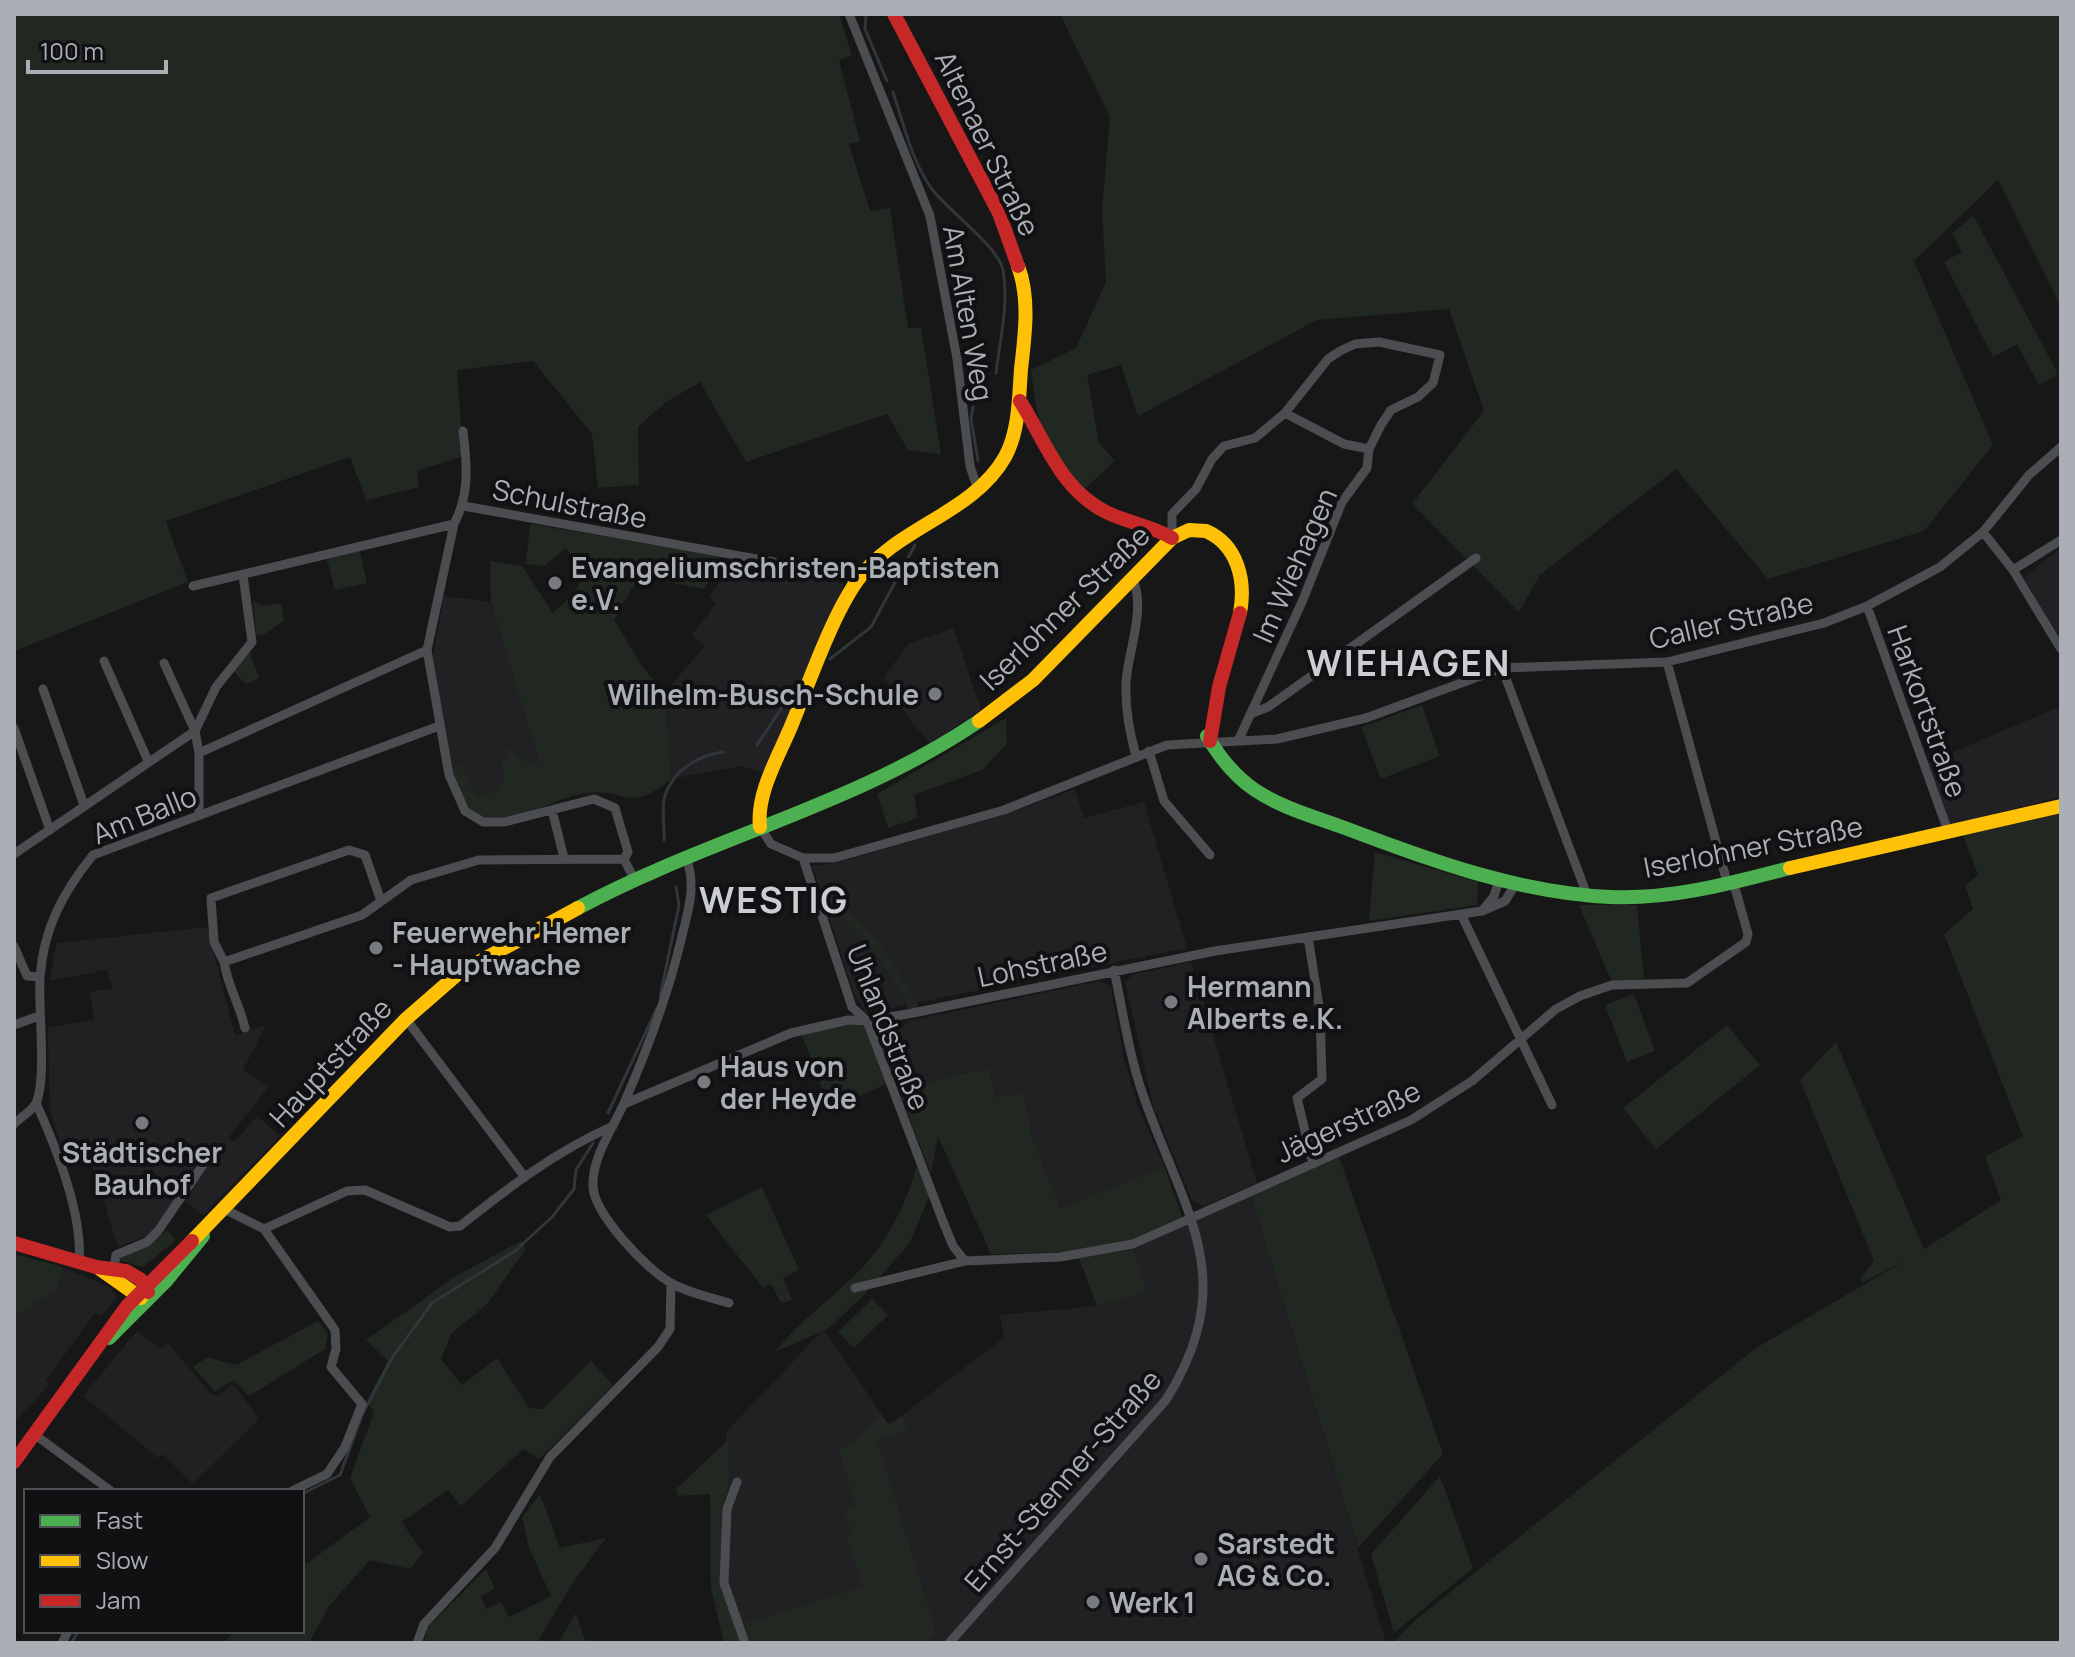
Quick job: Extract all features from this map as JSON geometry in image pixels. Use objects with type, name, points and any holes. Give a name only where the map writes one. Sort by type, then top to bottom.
[{"type":"main road","name":"Altenaer Straße","points":[[760,827],[758,810],[773,769],[816,665],[857,581],[890,546],[978,490],[1005,457],[1020,401],[1025,332],[1020,270],[999,213],[894,14]]},
{"type":"main road","points":[[1020,401],[1050,461],[1074,489],[1097,507],[1123,520],[1160,531],[1172,538]]},
{"type":"main road","name":"Iserlohner Straße","points":[[760,827],[893,773],[968,731],[1033,680],[1172,538],[1190,529],[1208,532],[1227,548],[1239,570],[1243,608],[1219,687],[1210,741],[1223,764],[1238,780],[1279,803],[1500,877],[1587,895],[1650,895],[1730,882],[2058,807]]},
{"type":"main road","name":"Hauptstraße","points":[[14,1462],[98,1346],[143,1292],[226,1210],[433,992],[486,956],[634,879],[760,827]]},
{"type":"main road","points":[[14,1243],[96,1267],[143,1292]]},
{"type":"main road","points":[[96,1267],[114,1268],[134,1275],[143,1292]]},
{"type":"street","name":"Am Alten Weg","points":[[849,14],[930,216],[957,359],[970,466],[978,490]]},
{"type":"street","name":"Im Wiehagen","points":[[1238,741],[1302,602],[1342,502],[1367,468],[1369,449],[1391,410],[1418,397],[1433,383],[1440,355],[1379,342],[1355,344],[1328,359],[1285,413]]},
{"type":"street","points":[[1172,538],[1172,514],[1196,489],[1212,459],[1224,446],[1255,438],[1285,413],[1344,444],[1369,449]]},
{"type":"street","points":[[463,431],[467,465],[464,506]]},
{"type":"street","name":"Caller Straße","points":[[803,858],[834,858],[1004,810],[1104,773],[1136,756],[1167,745],[1277,739],[1366,718],[1502,668],[1667,662],[1824,623],[1867,606],[1940,567],[1983,532],[2029,475],[2061,447]]},
{"type":"street","name":"Schulstraße","points":[[193,586],[454,524],[464,506],[840,574],[857,581]]},
{"type":"street","points":[[454,524],[427,650],[449,775],[465,811],[483,822],[505,822],[594,799],[615,808],[628,852],[624,859]]},
{"type":"street","points":[[1983,532],[2013,570],[2061,649]]},
{"type":"street","points":[[2013,570],[2061,540]]},
{"type":"street","points":[[1250,714],[1268,707],[1476,558]]},
{"type":"street","points":[[14,854],[195,731],[216,687],[252,642],[243,575]]},
{"type":"street","points":[[1133,579],[1139,602],[1126,681],[1126,723],[1136,756]]},
{"type":"street","name":"Harkortstraße","points":[[1867,606],[1948,831]]},
{"type":"street","points":[[199,753],[427,650]]},
{"type":"street","points":[[104,661],[148,761]]},
{"type":"street","points":[[1667,662],[1730,882]]},
{"type":"street","points":[[164,663],[195,731],[199,753],[199,814]]},
{"type":"street","points":[[1502,668],[1587,895]]},
{"type":"street","points":[[43,689],[84,805]]},
{"type":"street","name":"Am Ballo","points":[[36,1103],[40,977],[51,921],[67,888],[93,855],[439,726]]},
{"type":"street","points":[[14,728],[50,830]]},
{"type":"street","points":[[1149,751],[1164,801],[1210,855]]},
{"type":"street","points":[[552,810],[564,858]]},
{"type":"street","points":[[760,827],[771,844],[803,858]]},
{"type":"street","points":[[245,1028],[237,998],[228,989],[224,962],[214,942],[211,898],[349,850],[365,855],[381,901]]},
{"type":"street","points":[[686,856],[693,885],[668,994],[594,1176],[596,1203],[630,1248],[671,1283],[729,1303]]},
{"type":"street","name":"Uhlandstraße","points":[[803,858],[852,1007],[867,1021],[953,1246],[965,1261]]},
{"type":"street","points":[[224,962],[362,915],[411,880],[479,860],[624,859]]},
{"type":"street","points":[[624,859],[634,879]]},
{"type":"street","points":[[1482,911],[1494,896],[1500,877]]},
{"type":"street","name":"Lohstraße","points":[[624,1104],[791,1033],[848,1020],[867,1021],[1114,970],[1482,911],[1505,901],[1517,882]]},
{"type":"street","name":"Jägerstraße","points":[[855,1288],[965,1261],[1060,1257],[1133,1244],[1411,1120],[1472,1081],[1556,1009],[1580,996],[1612,985],[1687,983],[1746,942],[1748,934],[1730,882]]},
{"type":"street","points":[[1461,914],[1552,1105]]},
{"type":"street","points":[[1308,937],[1320,1012],[1322,1079],[1297,1098],[1313,1164]]},
{"type":"street","points":[[14,946],[27,976],[40,977]]},
{"type":"street","name":"Ernst-Stenner-Straße","points":[[949,1643],[1166,1400],[1188,1364],[1203,1302],[1203,1261],[1193,1219],[1143,1095],[1114,970]]},
{"type":"street","points":[[14,1025],[39,1016]]},
{"type":"street","points":[[406,1019],[524,1176]]},
{"type":"street","points":[[14,1124],[36,1103],[57,1155],[80,1239],[79,1262]]},
{"type":"street","points":[[226,1210],[252,1226],[264,1229],[347,1191],[365,1190],[450,1227],[460,1226],[524,1176],[579,1141],[613,1126]]},
{"type":"street","points":[[114,1268],[116,1255],[147,1242],[158,1231],[207,1159]]},
{"type":"street","points":[[264,1229],[335,1330],[336,1349],[331,1367],[362,1404],[345,1447],[327,1474],[296,1489]]},
{"type":"street","points":[[417,1643],[424,1624],[502,1536],[550,1457],[642,1366],[670,1329],[671,1283]]},
{"type":"street","points":[[34,1434],[108,1489]]},
{"type":"street","points":[[737,1482],[727,1509],[724,1583],[745,1643]]},
{"type":"shaded area","points":[[14,14],[839,14],[852,56],[839,60],[860,142],[849,144],[870,211],[890,208],[908,328],[921,328],[941,454],[908,450],[887,414],[746,462],[700,382],[666,402],[638,427],[639,485],[598,488],[592,434],[533,361],[457,370],[463,456],[417,471],[419,487],[366,500],[350,457],[166,521],[188,582],[14,651]]},
{"type":"shaded area","points":[[1060,14],[2061,14],[2061,307],[1998,180],[1914,261],[1993,445],[1924,531],[1768,579],[1676,469],[1540,575],[1519,612],[1412,504],[1484,411],[1449,309],[1317,320],[1138,416],[1121,365],[1087,375],[1099,443],[1115,461],[1082,491],[1058,461],[1044,436],[1031,370],[1076,348],[1106,282],[1102,211],[1110,117]]},
{"type":"shaded area","points":[[1973,215],[2058,374],[2039,385],[2017,344],[1993,357],[1944,262],[1962,252],[1952,234]]},
{"type":"shaded area","points":[[530,524],[725,556],[704,589],[639,576],[614,620],[644,669],[665,692],[671,779],[645,796],[635,798],[595,792],[580,794],[521,815],[484,819],[472,812],[460,791],[452,770],[459,762],[476,797],[500,790],[505,775],[501,760],[506,757],[508,746],[531,766],[539,760],[491,602],[490,561],[522,566],[553,613],[576,592],[584,571],[566,548],[544,566],[526,564]]},
{"type":"shaded area","points":[[2061,547],[2061,639],[2024,578]]},
{"type":"shaded area","points":[[360,551],[367,583],[335,590],[327,559]]},
{"type":"shaded area","points":[[732,562],[788,569],[844,584],[766,774],[741,766],[671,779],[665,692],[705,646],[692,635],[716,604],[709,597]]},
{"type":"shaded area","points":[[444,596],[491,602],[540,760],[500,790],[465,800],[452,770],[433,656]]},
{"type":"shaded area","points":[[253,601],[264,606],[281,603],[284,620],[262,636],[256,634]]},
{"type":"shaded area","name":"Wilhelm-Busch-Schule","points":[[954,628],[981,710],[930,743],[910,720],[884,677],[909,643]]},
{"type":"shaded area","points":[[249,651],[259,678],[246,684],[233,671]]},
{"type":"shaded area","points":[[1422,705],[1440,756],[1381,779],[1361,727]]},
{"type":"shaded area","points":[[2061,706],[2061,797],[1951,825],[1928,763]]},
{"type":"shaded area","points":[[1006,718],[1007,744],[982,770],[914,795],[918,818],[888,828],[877,794]]},
{"type":"shaded area","points":[[1075,789],[1084,818],[1144,802],[1187,948],[866,1013],[854,994],[812,866],[836,863],[1006,814]]},
{"type":"shaded area","points":[[2061,812],[2061,1643],[1393,1643],[1413,1622],[1756,1348],[1909,1258],[1862,1283],[1861,1278],[1874,1261],[1800,1080],[1836,1042],[1924,1249],[2001,1200],[1985,1157],[2023,1136],[1944,934],[1973,909],[1965,886],[1978,875],[1963,835]]},
{"type":"shaded area","points":[[1375,852],[1478,882],[1477,905],[1369,921]]},
{"type":"shaded area","points":[[817,891],[864,926],[899,972],[919,1007],[909,1010],[882,962],[846,922],[818,899]]},
{"type":"shaded area","points":[[1579,905],[1637,905],[1644,979],[1612,982]]},
{"type":"shaded area","points":[[207,927],[235,1035],[266,1025],[243,1070],[269,1086],[228,1138],[234,1142],[257,1116],[280,1136],[203,1215],[179,1196],[152,1234],[118,1247],[90,1157],[63,1154],[51,1114],[49,1085],[48,1028],[94,1019],[90,992],[113,988],[107,970],[49,981],[57,943]]},
{"type":"shaded area","points":[[1191,962],[1257,1183],[1204,1206],[1192,1201],[1153,1105],[1125,982],[1132,975]]},
{"type":"shaded area","points":[[1100,981],[1111,988],[1124,1059],[1137,1104],[1164,1166],[1061,1208],[1033,1140],[1024,1092],[995,1097],[988,1068],[898,1088],[876,1033],[880,1029],[904,1026],[909,1021]]},
{"type":"shaded area","points":[[1634,994],[1655,1051],[1627,1062],[1605,1005]]},
{"type":"shaded area","points":[[847,1024],[864,1025],[886,1084],[830,1109],[801,1033]]},
{"type":"shaded area","points":[[1727,1025],[1760,1065],[1656,1149],[1623,1108]]},
{"type":"shaded area","points":[[989,1068],[995,1097],[1024,1092],[1033,1140],[1061,1208],[1164,1166],[1182,1217],[1164,1229],[1117,1244],[1091,1249],[991,1254],[938,1136],[931,1174],[898,1088]]},
{"type":"shaded area","points":[[1339,1157],[1443,1454],[1358,1548],[1250,1193]]},
{"type":"shaded area","points":[[917,1165],[929,1197],[909,1244],[864,1295],[828,1329],[775,1352],[877,1250],[901,1209]]},
{"type":"shaded area","points":[[762,1187],[799,1270],[783,1278],[792,1300],[781,1303],[771,1284],[763,1288],[706,1215]]},
{"type":"shaded area","points":[[1250,1193],[1386,1643],[734,1643],[716,1505],[727,1431],[824,1329],[889,1425],[1004,1338],[1000,1315],[1097,1306],[1146,1293],[1134,1249]]},
{"type":"shaded area","points":[[167,1230],[176,1240],[143,1267],[118,1260],[152,1243]]},
{"type":"shaded area","points":[[521,1241],[526,1249],[487,1304],[452,1333],[441,1359],[462,1385],[497,1358],[529,1408],[543,1409],[591,1361],[613,1385],[539,1459],[523,1449],[461,1506],[448,1490],[402,1522],[423,1553],[410,1569],[370,1560],[329,1606],[309,1643],[223,1643],[233,1633],[304,1633],[304,1566],[370,1517],[350,1478],[374,1412],[367,1401],[388,1361],[366,1340],[456,1276]]},
{"type":"shaded area","points":[[1134,1249],[1147,1293],[1097,1306],[1079,1258]]},
{"type":"shaded area","points":[[14,1254],[63,1267],[57,1290],[14,1318]]},
{"type":"shaded area","points":[[63,1267],[111,1288],[117,1298],[101,1316],[95,1313],[46,1380],[50,1384],[14,1423],[14,1318],[57,1290]]},
{"type":"shaded area","points":[[872,1299],[888,1315],[854,1348],[838,1332]]},
{"type":"shaded area","points":[[318,1321],[328,1334],[325,1349],[249,1396],[233,1380],[215,1392],[193,1367],[207,1357],[236,1365]]},
{"type":"shaded area","points":[[137,1331],[160,1349],[168,1343],[211,1394],[218,1396],[233,1383],[259,1419],[193,1484],[163,1454],[158,1458],[83,1396]]},
{"type":"shaded area","points":[[881,1415],[889,1425],[901,1416],[909,1429],[878,1441],[936,1633],[928,1643],[751,1643],[745,1623],[863,1587],[846,1536],[851,1534],[845,1511],[855,1506],[839,1449],[857,1440]]},
{"type":"shaded area","points":[[729,1439],[729,1483],[722,1509],[721,1583],[742,1643],[724,1643],[711,1588],[710,1494],[678,1496],[676,1489]]},
{"type":"shaded area","points":[[1440,1476],[1473,1568],[1394,1633],[1371,1554]]},
{"type":"shaded area","points":[[540,1494],[560,1548],[606,1538],[572,1584],[537,1643],[424,1643],[426,1629],[486,1569],[495,1589],[481,1596],[486,1609],[501,1602],[509,1617],[551,1596],[529,1548],[522,1517]]},
{"type":"shaded area","points":[[576,1613],[586,1643],[558,1643]]},
{"type":"waterway","points":[[866,14],[865,29],[887,81]]},
{"type":"waterway","points":[[893,92],[924,177],[938,197],[992,250],[1003,270],[1004,309],[996,373]]},
{"type":"waterway","points":[[973,407],[971,419],[978,461]]},
{"type":"waterway","points":[[830,659],[871,627],[915,545]]},
{"type":"waterway","points":[[757,745],[797,685]]},
{"type":"waterway","points":[[664,840],[664,801],[674,779],[696,760],[723,752]]},
{"type":"waterway","points":[[660,997],[679,905],[676,887]]},
{"type":"waterway","points":[[608,1113],[657,1008]]},
{"type":"waterway","points":[[304,1493],[340,1475],[362,1415],[392,1358],[432,1303],[515,1251],[552,1217],[574,1189],[576,1170],[593,1143]]},
{"type":"waterway","points":[[71,1643],[78,1633]]},
{"type":"traffic: fast","points":[[578,908],[678,861],[883,776],[979,721]]},
{"type":"traffic: fast","points":[[1207,736],[1240,779],[1276,802],[1409,852],[1508,882],[1576,894],[1656,896],[1790,868]]},
{"type":"traffic: fast","points":[[109,1338],[166,1281],[203,1236]]},
{"type":"traffic: slow","points":[[760,827],[761,801],[770,775],[830,631],[857,581],[892,547],[973,493],[991,477],[1010,447],[1018,414],[1025,330],[1024,291],[1018,266]]},
{"type":"traffic: slow","points":[[979,721],[1033,680],[1172,538],[1189,530],[1206,531],[1226,545],[1240,577],[1240,613]]},
{"type":"traffic: slow","points":[[1790,868],[2061,806]]},
{"type":"traffic: slow","points":[[192,1241],[406,1019],[460,972],[578,908]]},
{"type":"traffic: slow","points":[[100,1269],[141,1298]]},
{"type":"traffic: jam","points":[[894,14],[999,213],[1018,266]]},
{"type":"traffic: jam","points":[[1020,401],[1056,464],[1078,492],[1108,513],[1172,538]]},
{"type":"traffic: jam","points":[[1210,741],[1219,687],[1240,613]]},
{"type":"traffic: jam","points":[[14,1462],[127,1306],[192,1241]]},
{"type":"traffic: jam","points":[[14,1243],[96,1267],[126,1271],[140,1279],[148,1292]]},
{"type":"place","name":"Evangeliumschristen-Baptisten e.V.","points":[[555,583]]},
{"type":"place","name":"Wilhelm-Busch-Schule","points":[[935,694]]},
{"type":"place","name":"Feuerwehr Hemer - Hauptwache","points":[[376,948]]},
{"type":"place","name":"Hermann Alberts e.K.","points":[[1171,1002]]},
{"type":"place","name":"Haus von der Heyde","points":[[704,1082]]},
{"type":"place","name":"Städtischer Bauhof","points":[[142,1123]]},
{"type":"place","name":"Sarstedt AG & Co.","points":[[1201,1559]]},
{"type":"place","name":"Werk 1","points":[[1093,1602]]},
{"type":"district","name":"WIEHAGEN","points":[[1409,662]]},
{"type":"district","name":"WESTIG","points":[[774,899]]}]
